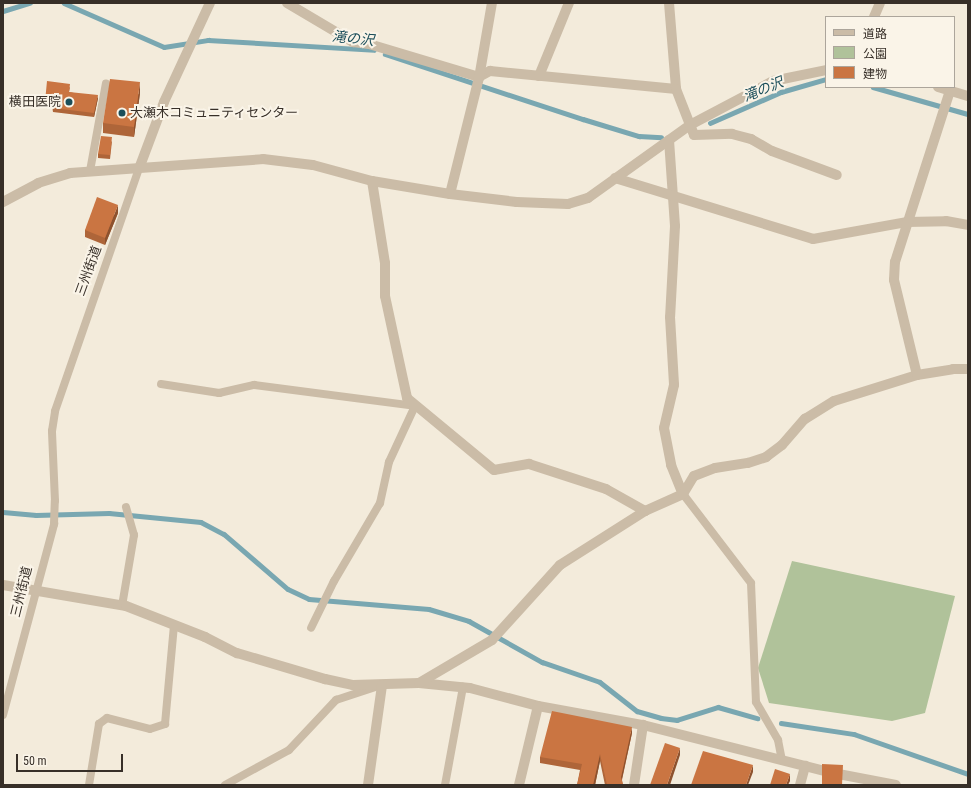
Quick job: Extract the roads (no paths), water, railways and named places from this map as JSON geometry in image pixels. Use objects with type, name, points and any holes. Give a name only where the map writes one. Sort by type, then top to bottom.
[{"type":"street","name":"三州街道","points":[[140,166],[164,102],[198,33],[210,3]]},
{"type":"street","points":[[287,3],[353,42],[369,44],[479,78],[490,71],[676,89]]},
{"type":"street","points":[[450,194],[479,78],[492,3]]},
{"type":"street","points":[[540,76],[569,3]]},
{"type":"street","points":[[669,3],[676,89],[694,135],[732,134],[751,139],[772,151],[837,175]]},
{"type":"street","points":[[874,16],[880,3]]},
{"type":"street","points":[[3,202],[51,178],[90,171],[140,166],[263,159],[313,165],[372,181],[450,194],[517,202],[568,204],[588,198],[690,125],[773,81],[825,70]]},
{"type":"street","points":[[942,88],[968,96]]},
{"type":"street","points":[[917,375],[894,280],[894,262],[950,90]]},
{"type":"street","points":[[669,140],[675,226],[670,317],[674,385],[664,428],[671,465],[684,494]]},
{"type":"street","points":[[615,178],[813,239],[907,222],[946,221],[968,225]]},
{"type":"street","points":[[372,181],[385,263],[384,296],[392,323],[406,398],[494,470],[529,464],[606,489],[645,511]]},
{"type":"street","points":[[418,683],[492,640],[502,632],[516,611],[560,565],[645,511],[684,494],[694,476],[715,468],[748,463],[766,457],[782,445],[805,420],[834,401],[917,375],[953,369],[968,369]]},
{"type":"street","points":[[3,585],[35,592],[122,606],[174,625],[237,654],[324,679],[352,685],[418,683],[463,688],[538,706],[643,725],[874,783],[896,785]]},
{"type":"street","points":[[368,785],[382,685]]},
{"type":"street","points":[[519,785],[538,706]]},
{"type":"street","points":[[634,785],[643,725]]},
{"type":"street","points":[[800,785],[805,766]]},
{"type":"lane","points":[[90,171],[106,83]]},
{"type":"lane","name":"三州街道","points":[[3,716],[54,521],[55,507],[52,431],[55,411],[140,166]]},
{"type":"lane","points":[[161,384],[219,393],[254,385],[415,406],[389,462],[380,503],[328,594],[311,628]]},
{"type":"lane","points":[[684,494],[751,583],[756,702],[778,740],[782,761]]},
{"type":"lane","points":[[122,606],[134,535],[132,522],[127,508]]},
{"type":"lane","points":[[89,785],[98,724],[107,718],[150,729],[165,724],[174,625]]},
{"type":"lane","points":[[225,785],[289,750],[336,700],[382,685]]},
{"type":"lane","points":[[445,785],[463,688]]},
{"type":"waterway","name":"滝の沢","points":[[3,11],[30,3]]},
{"type":"waterway","name":"滝の沢","points":[[64,3],[164,47],[208,40],[374,50]]},
{"type":"waterway","name":"滝の沢","points":[[385,54],[639,136],[661,137]]},
{"type":"waterway","name":"滝の沢","points":[[710,123],[781,92],[825,79]]},
{"type":"waterway","name":"滝の沢","points":[[877,88],[968,114]]},
{"type":"waterway","points":[[3,512],[36,515],[109,513],[201,522],[224,534],[288,589],[309,599],[429,609],[469,621],[542,662],[600,682],[637,711],[661,718],[677,720],[718,707],[757,718]]},
{"type":"waterway","points":[[781,723],[854,734],[968,774]]},
{"type":"place","name":"横田医院","points":[[69,102]]},
{"type":"place","name":"大瀬木コミュニティセンター","points":[[122,113]]}]
